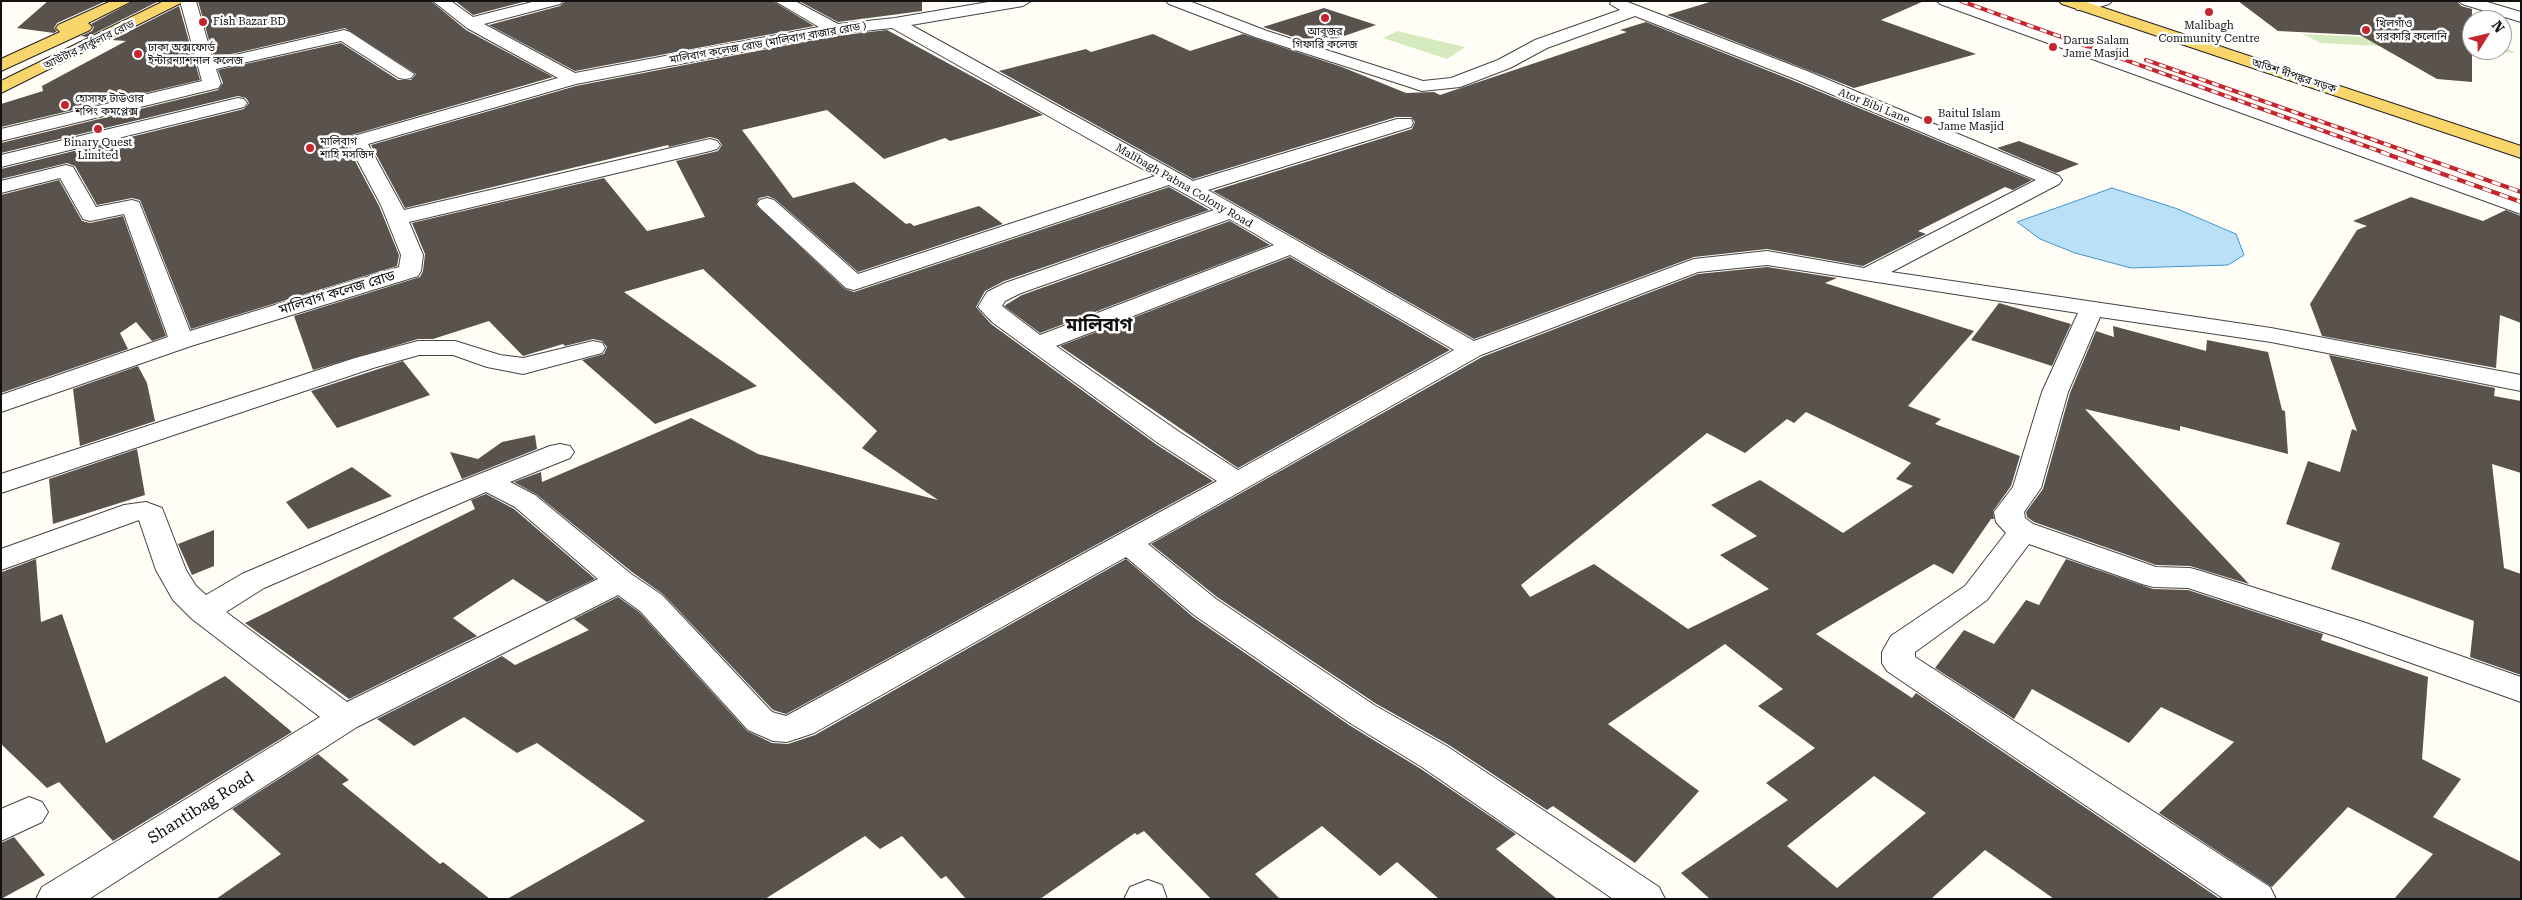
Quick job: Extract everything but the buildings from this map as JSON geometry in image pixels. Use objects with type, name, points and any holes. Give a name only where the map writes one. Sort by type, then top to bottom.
[{"type":"main road","name":"আউটার সার্কুলার রোড","points":[[1,57],[124,1]]},
{"type":"main road","points":[[1,66],[138,1]]},
{"type":"main road","points":[[1,77],[154,1]]},
{"type":"main road","name":"আউটার সার্কুলার রোড","points":[[1,77],[163,1]]},
{"type":"main road","name":"আউটার সার্কুলার রোড","points":[[1,88],[177,1]]},
{"type":"main road","name":"অতিশ দীপঙ্কর সড়ক","points":[[2105,1],[2521,138]]},
{"type":"main road","name":"অতিশ দীপঙ্কর সড়ক","points":[[2075,4],[2521,152]]},
{"type":"street","points":[[1,135],[212,84],[188,1]]},
{"type":"street","points":[[441,1],[470,23],[573,79]]},
{"type":"street","points":[[470,23],[555,1]]},
{"type":"street","points":[[783,1],[835,30]]},
{"type":"street","name":"মালিবাগ কলেজ রোড (মালিবাগ বাজার রোড )","points":[[573,79],[835,30],[895,23],[1023,1]]},
{"type":"street","points":[[1174,1],[1261,34],[1422,86],[1454,83],[1504,64],[1541,44],[1601,21],[1630,5]]},
{"type":"street","points":[[1945,1],[2521,208]]},
{"type":"street","points":[[2075,4],[2105,1]]},
{"type":"street","points":[[2467,1],[2518,14]]},
{"type":"street","name":"Ator Bibi Lane","points":[[1630,5],[2052,180],[1867,275]]},
{"type":"street","name":"Malibagh Pabna Colony Road","points":[[895,23],[1472,350]]},
{"type":"street","points":[[208,66],[344,35],[405,74]]},
{"type":"street","name":"মালিবাগ কলেজ রোড","points":[[1,404],[182,341],[410,271],[412,255],[396,218],[357,140],[573,79]]},
{"type":"street","points":[[1,161],[238,103]]},
{"type":"street","points":[[1190,189],[1404,123]]},
{"type":"street","points":[[396,218],[710,145]]},
{"type":"street","points":[[1,187],[66,171],[90,215],[132,206],[182,341]]},
{"type":"street","points":[[767,204],[854,283],[1170,178]]},
{"type":"street","points":[[1230,212],[1028,282],[995,297],[990,307],[1168,438],[1236,481]]},
{"type":"street","points":[[1038,344],[1290,247]]},
{"type":"street","points":[[487,481],[525,501],[620,581],[651,603],[760,721],[773,728],[787,729],[808,720],[1128,543],[1472,350],[1694,266],[1767,258],[1867,275],[2271,335],[2521,383]]},
{"type":"street","points":[[2092,309],[2055,392],[2027,488],[2009,512],[2011,522],[2022,530],[2153,577],[2190,578],[2352,630],[2521,690]]},
{"type":"street","points":[[1,484],[364,363],[418,348],[455,348],[496,362],[523,366],[593,348]]},
{"type":"street","points":[[203,611],[253,580],[560,452]]},
{"type":"street","points":[[1,560],[134,511],[146,510],[152,514],[155,528],[172,570],[184,593],[203,611],[345,718]]},
{"type":"street","points":[[2022,530],[1976,593],[1903,644],[1898,652],[1900,663],[2256,899]]},
{"type":"street","points":[[1128,543],[1205,607],[1362,714],[1435,757],[1645,899]]},
{"type":"street","name":"Shantibag Road","points":[[56,899],[345,718],[620,581]]},
{"type":"green space","points":[[1397,31],[1465,47],[1447,59],[1383,38]]},
{"type":"green space","points":[[2302,34],[2462,42],[2462,50],[2321,43]]},
{"type":"water","points":[[2112,188],[2175,208],[2236,234],[2244,255],[2228,265],[2131,268],[2075,253],[2040,239],[2017,222]]},
{"type":"railway","points":[[1961,1],[2385,153]]},
{"type":"railway","points":[[2146,60],[2411,153]]},
{"type":"railway","points":[[2381,152],[2521,202]]},
{"type":"railway","points":[[2407,152],[2521,192]]},
{"type":"place","name":"Malibagh Community Centre","points":[[2209,12]]},
{"type":"place","name":"আবুজর গিফারি কলেজ","points":[[1325,18]]},
{"type":"place","name":"Fish Bazar BD","points":[[203,22]]},
{"type":"place","name":"খিলগাঁও সরকারি কলোনি","points":[[2366,30]]},
{"type":"place","name":"Darus Salam Jame Masjid","points":[[2053,47]]},
{"type":"place","name":"ঢাকা অক্সফোর্ড ইন্টারন্যাশনাল কলেজ","points":[[138,54]]},
{"type":"place","name":"হোসাফ টাউওার শপিং কমপ্লেক্স","points":[[65,105]]},
{"type":"place","name":"Baitul Islam Jame Masjid","points":[[1928,120]]},
{"type":"place","name":"Binary Quest Limited","points":[[98,129]]},
{"type":"place","name":"মালিবাগ শাহি মসজিদ","points":[[310,148]]},
{"type":"district","name":"মালিবাগ","points":[[1099,325]]}]
